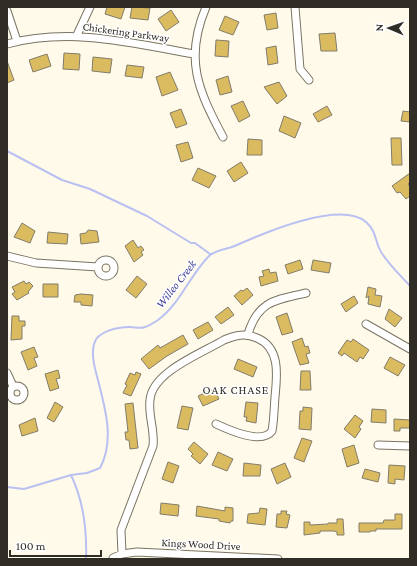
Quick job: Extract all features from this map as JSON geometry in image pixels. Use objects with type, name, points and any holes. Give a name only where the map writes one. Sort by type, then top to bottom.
[{"type":"street","points":[[77,35],[90,7]]},
{"type":"street","points":[[206,7],[199,28],[194,54],[195,67],[202,94],[223,137]]},
{"type":"street","points":[[295,7],[300,69],[309,80]]},
{"type":"street","points":[[7,11],[17,41]]},
{"type":"street","name":"Chickering Parkway","points":[[7,44],[50,36],[77,35],[106,38],[194,54]]},
{"type":"street","points":[[7,256],[36,263],[98,266]]},
{"type":"street","points":[[248,334],[252,322],[262,307],[278,299],[306,293]]},
{"type":"street","points":[[366,324],[410,349]]},
{"type":"street","points":[[122,554],[121,530],[153,446],[154,432],[150,399],[155,385],[169,372],[232,336],[248,334],[260,339],[273,352],[277,365],[271,438],[246,435],[216,424]]},
{"type":"street","points":[[7,373],[13,386]]},
{"type":"street","points":[[378,445],[410,446]]},
{"type":"street","name":"Kings Wood Drive","points":[[113,558],[122,554],[137,552],[163,556],[278,559]]},
{"type":"building","points":[[107,7],[125,7],[121,19],[105,14]]},
{"type":"building","points":[[132,7],[150,8],[148,20],[130,18]]},
{"type":"building","points":[[171,10],[179,22],[166,31],[158,19]]},
{"type":"building","points":[[276,13],[278,28],[267,30],[264,15]]},
{"type":"building","points":[[225,16],[239,22],[233,35],[219,30]]},
{"type":"building","points":[[335,33],[337,51],[321,51],[319,34]]},
{"type":"building","points":[[216,40],[229,41],[228,57],[215,56]]},
{"type":"building","points":[[276,46],[278,63],[268,65],[266,48]]},
{"type":"building","points":[[64,53],[80,54],[79,70],[63,69]]},
{"type":"building","points":[[47,54],[51,66],[33,72],[29,60]]},
{"type":"building","points":[[93,57],[112,59],[110,73],[92,71]]},
{"type":"building","points":[[7,61],[14,80],[7,83]]},
{"type":"building","points":[[127,65],[144,67],[142,78],[125,76]]},
{"type":"building","points":[[170,72],[178,90],[162,96],[156,77]]},
{"type":"building","points":[[228,76],[232,92],[220,95],[216,80]]},
{"type":"building","points":[[279,82],[287,96],[277,104],[264,87]]},
{"type":"building","points":[[243,101],[250,116],[239,122],[231,106]]},
{"type":"building","points":[[327,106],[332,115],[318,122],[313,114]]},
{"type":"building","points":[[181,109],[187,124],[176,128],[170,113]]},
{"type":"building","points":[[403,111],[410,112],[410,122],[401,121]]},
{"type":"building","points":[[284,116],[301,123],[295,138],[279,131]]},
{"type":"building","points":[[391,138],[401,138],[402,165],[392,165]]},
{"type":"building","points":[[248,139],[262,140],[262,155],[247,155]]},
{"type":"building","points":[[188,142],[193,158],[181,162],[176,145]]},
{"type":"building","points":[[241,162],[248,173],[234,182],[227,171]]},
{"type":"building","points":[[198,168],[216,176],[209,188],[192,180]]},
{"type":"building","points":[[410,173],[410,182],[408,184],[410,187],[410,196],[406,199],[400,192],[397,193],[392,186]]},
{"type":"building","points":[[22,223],[35,231],[30,243],[14,237]]},
{"type":"building","points":[[88,230],[97,231],[99,242],[81,244],[80,234],[86,233]]},
{"type":"building","points":[[48,232],[68,234],[67,244],[47,243]]},
{"type":"building","points":[[133,240],[138,248],[141,246],[144,250],[141,252],[143,255],[134,262],[125,246]]},
{"type":"building","points":[[300,260],[303,269],[288,274],[285,265]]},
{"type":"building","points":[[313,260],[331,263],[329,273],[311,270]]},
{"type":"building","points":[[269,269],[270,273],[276,272],[278,281],[261,286],[259,277],[264,276],[262,271]]},
{"type":"building","points":[[137,276],[147,284],[136,298],[126,290]]},
{"type":"building","points":[[24,281],[26,284],[29,282],[33,286],[28,292],[29,293],[17,300],[12,294],[15,292],[12,287]]},
{"type":"building","points":[[43,284],[58,284],[58,297],[43,297]]},
{"type":"building","points":[[368,287],[376,289],[375,295],[382,296],[380,307],[368,304],[369,296],[366,298]]},
{"type":"building","points":[[247,288],[253,295],[242,305],[234,296],[241,290],[243,291]]},
{"type":"building","points":[[75,295],[93,295],[92,306],[81,305],[81,302],[74,302]]},
{"type":"building","points":[[354,296],[358,303],[346,312],[341,304]]},
{"type":"building","points":[[228,307],[234,315],[221,324],[215,317]]},
{"type":"building","points":[[389,309],[402,318],[395,327],[385,319]]},
{"type":"building","points":[[287,313],[293,332],[282,335],[276,317]]},
{"type":"building","points":[[12,316],[19,316],[19,321],[25,321],[25,326],[22,326],[22,339],[11,340]]},
{"type":"building","points":[[208,322],[213,330],[198,339],[193,330]]},
{"type":"building","points":[[183,335],[188,344],[167,356],[149,369],[141,359],[158,345],[160,348]]},
{"type":"building","points":[[302,338],[305,347],[308,346],[310,353],[306,354],[309,363],[300,365],[292,342]]},
{"type":"building","points":[[353,339],[369,350],[363,359],[360,357],[357,362],[344,353],[342,356],[338,353],[347,340],[351,342]]},
{"type":"building","points":[[34,347],[38,357],[34,358],[37,366],[28,370],[21,352]]},
{"type":"building","points":[[390,357],[405,365],[398,376],[384,368]]},
{"type":"building","points":[[238,359],[257,367],[253,377],[234,369]]},
{"type":"building","points":[[58,370],[60,378],[56,379],[59,388],[50,391],[45,374]]},
{"type":"building","points":[[301,371],[310,371],[311,390],[300,390]]},
{"type":"building","points":[[136,372],[141,374],[131,396],[123,393],[130,373],[135,375]]},
{"type":"building","points":[[214,389],[219,399],[203,406],[198,396]]},
{"type":"building","points":[[55,402],[63,407],[54,422],[47,418]]},
{"type":"building","points":[[246,402],[258,403],[256,423],[246,421],[247,417],[244,417]]},
{"type":"building","points":[[133,403],[138,448],[130,449],[129,440],[126,440],[125,432],[128,432],[125,404]]},
{"type":"building","points":[[182,406],[193,408],[188,430],[177,428]]},
{"type":"building","points":[[303,407],[312,408],[311,430],[299,429],[300,411],[303,411]]},
{"type":"building","points":[[372,409],[386,410],[386,423],[371,422]]},
{"type":"building","points":[[355,415],[363,421],[359,427],[361,429],[355,438],[344,429]]},
{"type":"building","points":[[35,418],[38,431],[22,436],[19,425]]},
{"type":"building","points":[[394,419],[410,420],[410,428],[400,428],[400,431],[394,431]]},
{"type":"building","points":[[302,438],[312,441],[304,462],[294,458]]},
{"type":"building","points":[[194,442],[208,454],[200,464],[191,456],[193,454],[188,449]]},
{"type":"building","points":[[354,445],[359,463],[347,467],[342,449]]},
{"type":"building","points":[[218,452],[233,459],[227,471],[212,465]]},
{"type":"building","points":[[168,462],[179,466],[173,483],[162,479]]},
{"type":"building","points":[[244,463],[261,465],[260,476],[243,476]]},
{"type":"building","points":[[285,463],[291,477],[277,484],[271,469]]},
{"type":"building","points":[[389,465],[405,466],[404,480],[395,479],[395,484],[388,483]]},
{"type":"building","points":[[365,469],[380,473],[378,482],[362,478]]},
{"type":"building","points":[[161,503],[179,505],[178,516],[160,514]]},
{"type":"building","points":[[197,506],[225,511],[225,507],[233,508],[233,521],[230,523],[219,521],[219,519],[196,516]]},
{"type":"building","points":[[260,508],[267,509],[265,525],[247,523],[248,514],[259,513]]},
{"type":"building","points":[[281,511],[287,511],[286,514],[290,515],[287,528],[276,527],[277,514],[281,514]]},
{"type":"building","points":[[395,514],[402,514],[402,529],[376,529],[376,531],[359,532],[359,523],[383,523],[384,520],[395,520]]},
{"type":"building","points":[[337,519],[343,519],[344,535],[337,535],[337,532],[334,531],[320,531],[320,533],[304,535],[304,522],[310,522],[310,525],[328,524],[337,523]]},
{"type":"waterway","points":[[7,151],[62,180],[90,189],[147,216],[191,243],[195,243],[210,254]]},
{"type":"waterway","name":"Willeo Creek","points":[[7,487],[24,489],[71,475],[87,473],[100,468],[105,457],[108,435],[106,413],[93,358],[93,349],[96,340],[99,336],[114,329],[125,327],[143,328],[158,320],[173,306],[202,264],[215,252],[265,233],[321,216],[354,216],[369,225],[373,231],[381,253],[410,286]]},
{"type":"waterway","points":[[71,475],[79,495],[83,516],[86,538],[86,559]]},
{"type":"district","name":"OAK CHASE","points":[[236,390]]}]
